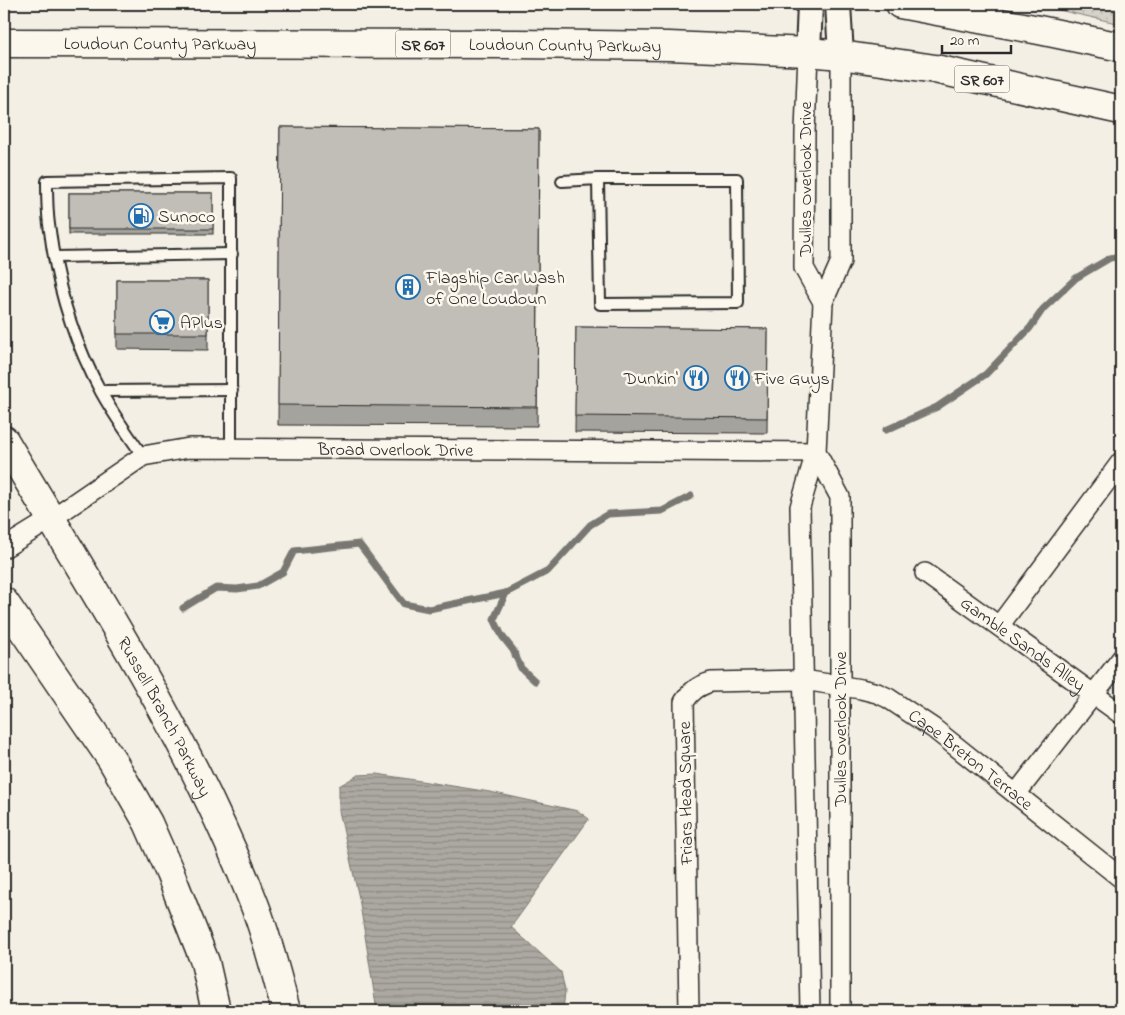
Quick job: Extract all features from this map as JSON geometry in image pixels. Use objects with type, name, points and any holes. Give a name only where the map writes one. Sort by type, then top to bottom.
[{"type":"main road","points":[[900,4],[1121,47]]},
{"type":"main road","points":[[943,4],[976,18]]},
{"type":"main road","name":"Loudoun County Parkway","points":[[4,43],[528,44],[669,46],[808,52],[936,69],[1121,110]]},
{"type":"main road","name":"Russell Branch Parkway","points":[[4,440],[163,708],[223,831],[256,907],[286,1011]]},
{"type":"main road","points":[[4,602],[112,760],[148,823],[205,962],[216,1011]]},
{"type":"street","points":[[808,52],[810,4]]},
{"type":"street","points":[[838,4],[841,55]]},
{"type":"street","name":"Dulles Overlook Drive","points":[[808,52],[805,123],[804,268],[823,302]]},
{"type":"street","name":"Dulles Overlook Drive","points":[[810,1011],[800,507],[816,452],[823,302],[841,261],[841,55]]},
{"type":"street","name":"Broad Overlook Drive","points":[[4,548],[51,519],[143,456],[189,448],[816,452]]},
{"type":"street","name":"Dulles Overlook Drive","points":[[816,452],[840,498],[840,1011]]},
{"type":"street","points":[[999,626],[1121,462]]},
{"type":"street","name":"Gamble Sands Alley","points":[[926,573],[1121,714]]},
{"type":"street","points":[[1016,794],[1121,659]]},
{"type":"street","name":"Cape Breton Terrace","points":[[803,680],[877,693],[901,706],[932,728],[1121,878]]},
{"type":"street","name":"Friars Head Square","points":[[689,1011],[684,702],[695,689],[711,682],[803,680]]},
{"type":"lane","points":[[143,456],[122,427],[101,391],[70,324],[49,229],[46,181],[232,178],[231,448]]},
{"type":"lane","points":[[562,181],[598,179],[738,178],[738,303],[600,304],[598,179]]},
{"type":"lane","points":[[54,257],[232,254]]},
{"type":"lane","points":[[101,391],[232,390]]},
{"type":"shaded area","points":[[1032,4],[1121,4],[1121,24]]},
{"type":"shaded area","points":[[377,774],[490,792],[578,811],[589,819],[511,927],[561,972],[565,991],[563,1011],[377,1011],[359,898],[339,811],[339,786],[358,775]]},
{"type":"building","name":"Flagship Car Wash of One Loudoun","points":[[280,127],[539,129],[537,407],[278,405]]},
{"type":"building","name":"Sunoco","points":[[69,193],[213,193],[213,229],[69,229]]},
{"type":"building","name":"APlus","points":[[117,280],[208,280],[208,334],[117,334]]},
{"type":"building","points":[[576,327],[768,329],[767,418],[575,416]]},
{"type":"waterway","points":[[886,430],[937,407],[986,374],[1030,328],[1043,309],[1076,278],[1110,258],[1121,256]]},
{"type":"waterway","points":[[183,608],[216,588],[237,589],[258,586],[283,572],[294,551],[359,544],[404,604],[429,609],[506,593],[548,571],[590,525],[608,514],[662,511],[691,496]]},
{"type":"waterway","points":[[506,593],[494,619],[502,636],[513,650],[521,668],[535,681]]},
{"type":"place","name":"Sunoco","points":[[141,216]]},
{"type":"place","name":"Flagship Car Wash of One Loudoun","points":[[408,287]]},
{"type":"place","name":"APlus","points":[[162,322]]},
{"type":"place","name":"Dunkin'","points":[[696,378]]},
{"type":"place","name":"Five Guys","points":[[737,378]]}]
